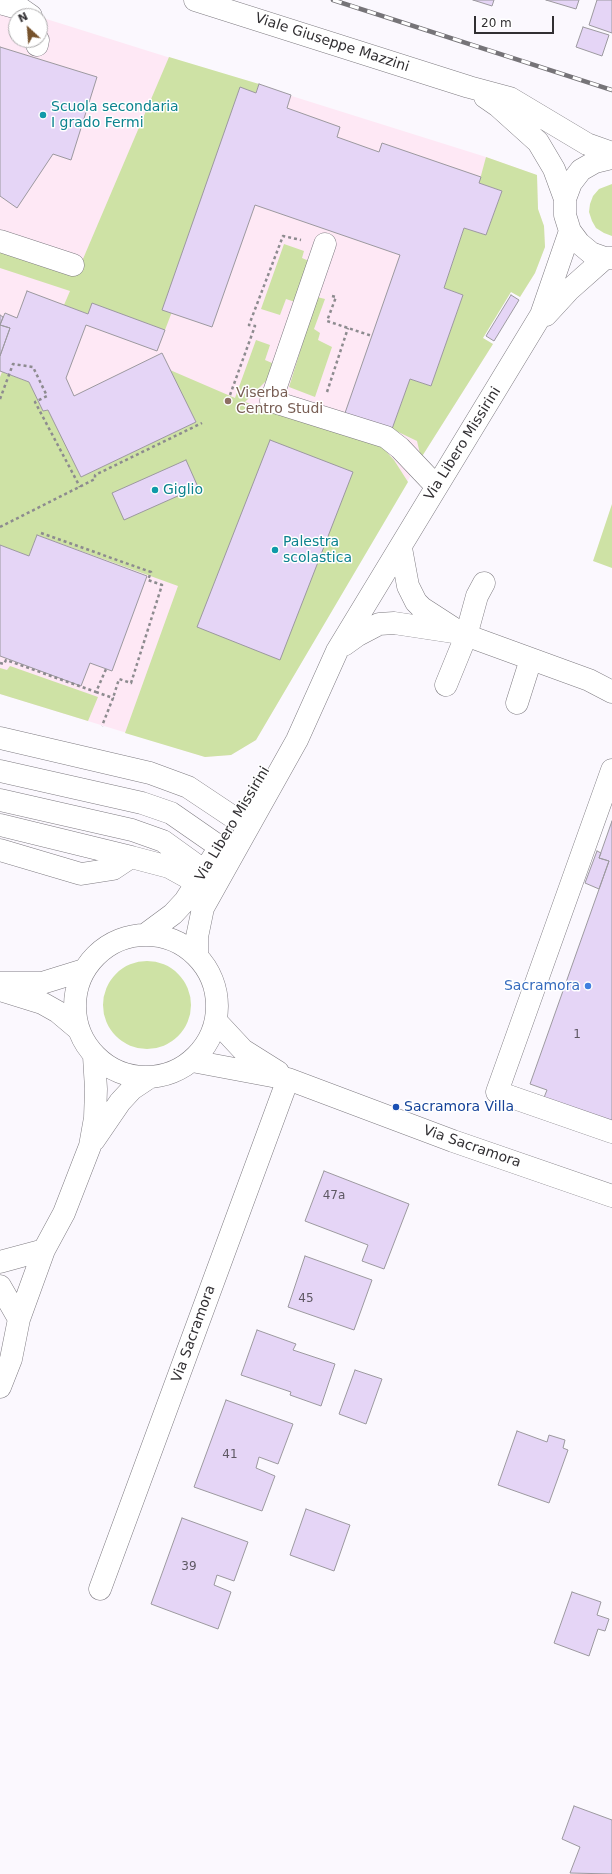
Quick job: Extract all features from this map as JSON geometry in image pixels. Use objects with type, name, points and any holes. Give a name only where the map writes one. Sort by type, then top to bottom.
[{"type":"street","name":"Viale Giuseppe Mazzini","points":[[195,0],[469,87],[510,98],[586,144],[612,153]]},
{"type":"street","points":[[0,3],[18,8]]},
{"type":"street","name":"Viale Giuseppe Mazzini","points":[[469,87],[498,106],[538,142],[554,169],[566,199]]},
{"type":"street","points":[[609,258],[591,253],[579,244],[570,231],[565,215],[566,199],[571,183],[581,170],[595,162],[612,158]]},
{"type":"street","name":"Via Libero Missirini","points":[[197,956],[197,937],[203,908],[297,740],[337,651],[401,548],[436,486],[541,315],[570,231]]},
{"type":"street","points":[[0,241],[73,265]]},
{"type":"street","points":[[317,243],[271,401],[386,438],[400,448],[436,486]]},
{"type":"street","name":"Via Libero Missirini","points":[[527,340],[553,306],[609,258]]},
{"type":"street","name":"Via Libero Missirini","points":[[401,548],[408,586],[416,602],[463,634]]},
{"type":"street","points":[[446,685],[463,634],[484,583]]},
{"type":"street","name":"Via Libero Missirini","points":[[337,651],[358,635],[379,624],[394,623],[412,625],[463,634],[581,677],[612,692]]},
{"type":"street","points":[[517,703],[532,659]]},
{"type":"street","points":[[581,677],[612,674]]},
{"type":"street","name":"Via Libero Missirini","points":[[146,934],[174,914],[202,877],[260,777],[282,744],[311,706]]},
{"type":"street","points":[[0,738],[150,774],[188,787],[236,819]]},
{"type":"street","points":[[612,770],[497,1092],[612,1132]]},
{"type":"street","points":[[0,771],[142,803],[171,812],[220,847]]},
{"type":"street","points":[[0,800],[132,830],[164,841],[202,877]]},
{"type":"street","points":[[0,826],[131,857],[202,877]]},
{"type":"street","points":[[0,850],[81,874],[113,869],[131,857]]},
{"type":"street","points":[[0,990],[42,1004],[58,1012],[77,1028],[94,1056],[120,1073],[150,1077],[172,1073],[192,1060],[207,1043],[216,1021],[217,998],[211,975],[197,956],[182,944],[171,939],[146,934],[135,935],[115,941],[97,953],[84,970],[76,988],[74,1008],[77,1028]]},
{"type":"street","points":[[0,983],[42,983],[84,970]]},
{"type":"street","name":"Via Sacramora","points":[[216,1021],[243,1050],[288,1079]]},
{"type":"street","points":[[11,1359],[19,1319],[44,1250],[64,1213],[90,1146],[96,1118],[94,1056]]},
{"type":"street","name":"Via Sacramora","points":[[192,1060],[288,1079],[453,1141],[612,1196]]},
{"type":"street","points":[[90,1146],[128,1093],[150,1077]]},
{"type":"street","name":"Via Sacramora","points":[[100,1589],[288,1079]]},
{"type":"street","points":[[0,1387],[11,1359],[32,1324],[56,1256],[64,1213]]},
{"type":"street","points":[[0,1262],[44,1250]]},
{"type":"street","points":[[0,1286],[19,1319]]},
{"type":"path","points":[[230,396],[255,326],[249,325],[283,236],[317,243]]},
{"type":"path","points":[[330,295],[336,297],[327,321],[372,336]]},
{"type":"path","points":[[319,416],[348,328]]},
{"type":"path","points":[[0,398],[13,364],[33,367],[48,396],[35,402],[80,487]]},
{"type":"path","points":[[0,528],[95,479],[95,475],[202,424]]},
{"type":"path","points":[[41,533],[151,572],[148,580],[162,585],[131,683],[119,679],[102,726]]},
{"type":"path","points":[[0,663],[4,664],[6,660],[113,698]]},
{"type":"path","points":[[96,692],[106,669]]},
{"type":"shaded area","name":"Viserba Centro Studi","points":[[0,4],[8,10],[8,48],[48,48],[48,20],[486,157],[537,175],[538,209],[544,226],[545,247],[535,273],[520,297],[511,292],[483,338],[493,344],[421,458],[256,740],[231,755],[205,757],[0,694]]},
{"type":"green space","points":[[169,57],[259,84],[165,330],[92,304],[88,314],[64,305],[70,291],[0,268],[0,249],[77,273]]},
{"type":"green space","points":[[486,157],[537,175],[538,209],[544,226],[545,247],[535,273],[520,297],[511,292],[483,338],[493,344],[421,458],[417,441],[392,429],[410,379],[431,386],[463,295],[444,288],[464,228],[486,235],[502,191],[479,183]]},
{"type":"green space","points":[[612,184],[612,236],[596,228],[589,212],[593,196],[599,189]]},
{"type":"green space","points":[[284,244],[304,251],[302,258],[309,261],[295,302],[286,299],[280,315],[261,309]]},
{"type":"green space","points":[[317,297],[325,299],[314,329],[320,333],[318,340],[332,347],[315,397],[289,387]]},
{"type":"green space","points":[[256,340],[270,345],[265,360],[272,363],[269,378],[245,402],[382,447],[394,460],[408,482],[256,740],[231,755],[205,757],[125,733],[178,586],[37,535],[29,556],[0,545],[0,377],[2,372],[29,382],[43,411],[48,410],[81,477],[196,422],[170,370],[235,398]]},
{"type":"green space","points":[[612,504],[612,568],[593,561]]},
{"type":"green space","points":[[10,666],[98,697],[88,721],[0,694],[0,668],[7,670]]},
{"type":"green space","points":[[138,961],[156,961],[172,968],[184,980],[191,996],[191,1014],[184,1030],[172,1042],[156,1049],[138,1049],[122,1042],[110,1030],[103,1014],[103,996],[110,980],[122,968]]},
{"type":"building","points":[[473,0],[494,0],[492,6]]},
{"type":"building","points":[[546,0],[579,0],[576,9]]},
{"type":"building","points":[[597,0],[612,0],[612,33],[589,25]]},
{"type":"building","points":[[583,27],[609,35],[602,56],[576,47]]},
{"type":"building","name":"Scuola secondaria I grado Fermi","points":[[0,47],[97,77],[71,160],[53,154],[17,208],[0,196]]},
{"type":"building","points":[[259,84],[291,95],[287,108],[340,127],[337,137],[379,152],[382,143],[481,177],[479,183],[502,191],[486,235],[464,228],[444,288],[463,295],[431,386],[410,379],[392,429],[345,413],[400,255],[255,205],[212,327],[162,310],[240,87],[256,93]]},
{"type":"building","points":[[27,291],[88,314],[92,303],[165,330],[157,351],[86,325],[66,378],[74,396],[162,353],[196,422],[81,477],[48,410],[43,411],[29,382],[0,371],[0,356],[10,328],[0,325],[5,313],[17,318]]},
{"type":"building","points":[[511,295],[519,300],[494,341],[486,336]]},
{"type":"building","points":[[0,315],[3,317],[0,325]]},
{"type":"building","points":[[0,325],[10,328],[0,356]]},
{"type":"building","name":"Palestra scolastica","points":[[270,440],[353,472],[280,660],[197,627]]},
{"type":"building","name":"Giglio","points":[[186,460],[198,487],[124,520],[112,493]]},
{"type":"building","points":[[37,535],[147,576],[112,671],[90,663],[81,686],[0,656],[0,545],[29,556]]},
{"type":"building","name":"Sacramora","points":[[612,821],[612,1125],[543,1100],[547,1090],[530,1084],[609,861],[599,858]]},
{"type":"building","points":[[597,851],[601,853],[599,858],[609,861],[599,889],[585,883]]},
{"type":"building","points":[[324,1171],[409,1204],[384,1269],[362,1261],[368,1245],[305,1221]]},
{"type":"building","points":[[305,1256],[372,1280],[354,1330],[288,1307]]},
{"type":"building","points":[[257,1330],[296,1344],[293,1350],[335,1364],[321,1406],[290,1395],[291,1392],[241,1375]]},
{"type":"building","points":[[355,1370],[382,1379],[366,1424],[339,1414]]},
{"type":"building","points":[[226,1400],[293,1424],[278,1464],[259,1457],[256,1468],[275,1476],[262,1511],[194,1487]]},
{"type":"building","points":[[517,1431],[547,1442],[549,1435],[565,1440],[563,1448],[568,1450],[549,1503],[498,1485]]},
{"type":"building","points":[[306,1509],[350,1525],[334,1571],[290,1555]]},
{"type":"building","points":[[182,1518],[248,1542],[234,1581],[217,1575],[214,1585],[231,1592],[218,1629],[151,1604]]},
{"type":"building","points":[[572,1592],[601,1602],[597,1615],[609,1619],[605,1631],[598,1629],[589,1656],[554,1643]]},
{"type":"building","points":[[574,1806],[612,1820],[612,1874],[570,1873],[580,1847],[562,1839]]},
{"type":"railway","points":[[333,0],[612,90]]},
{"type":"place","name":"Scuola secondaria I grado Fermi","points":[[43,115]]},
{"type":"place","name":"Viserba Centro Studi","points":[[228,401]]},
{"type":"place","name":"Giglio","points":[[155,490]]},
{"type":"place","name":"Palestra scolastica","points":[[275,550]]},
{"type":"place","name":"Sacramora","points":[[588,986]]},
{"type":"place","name":"Sacramora Villa","points":[[396,1107]]}]
